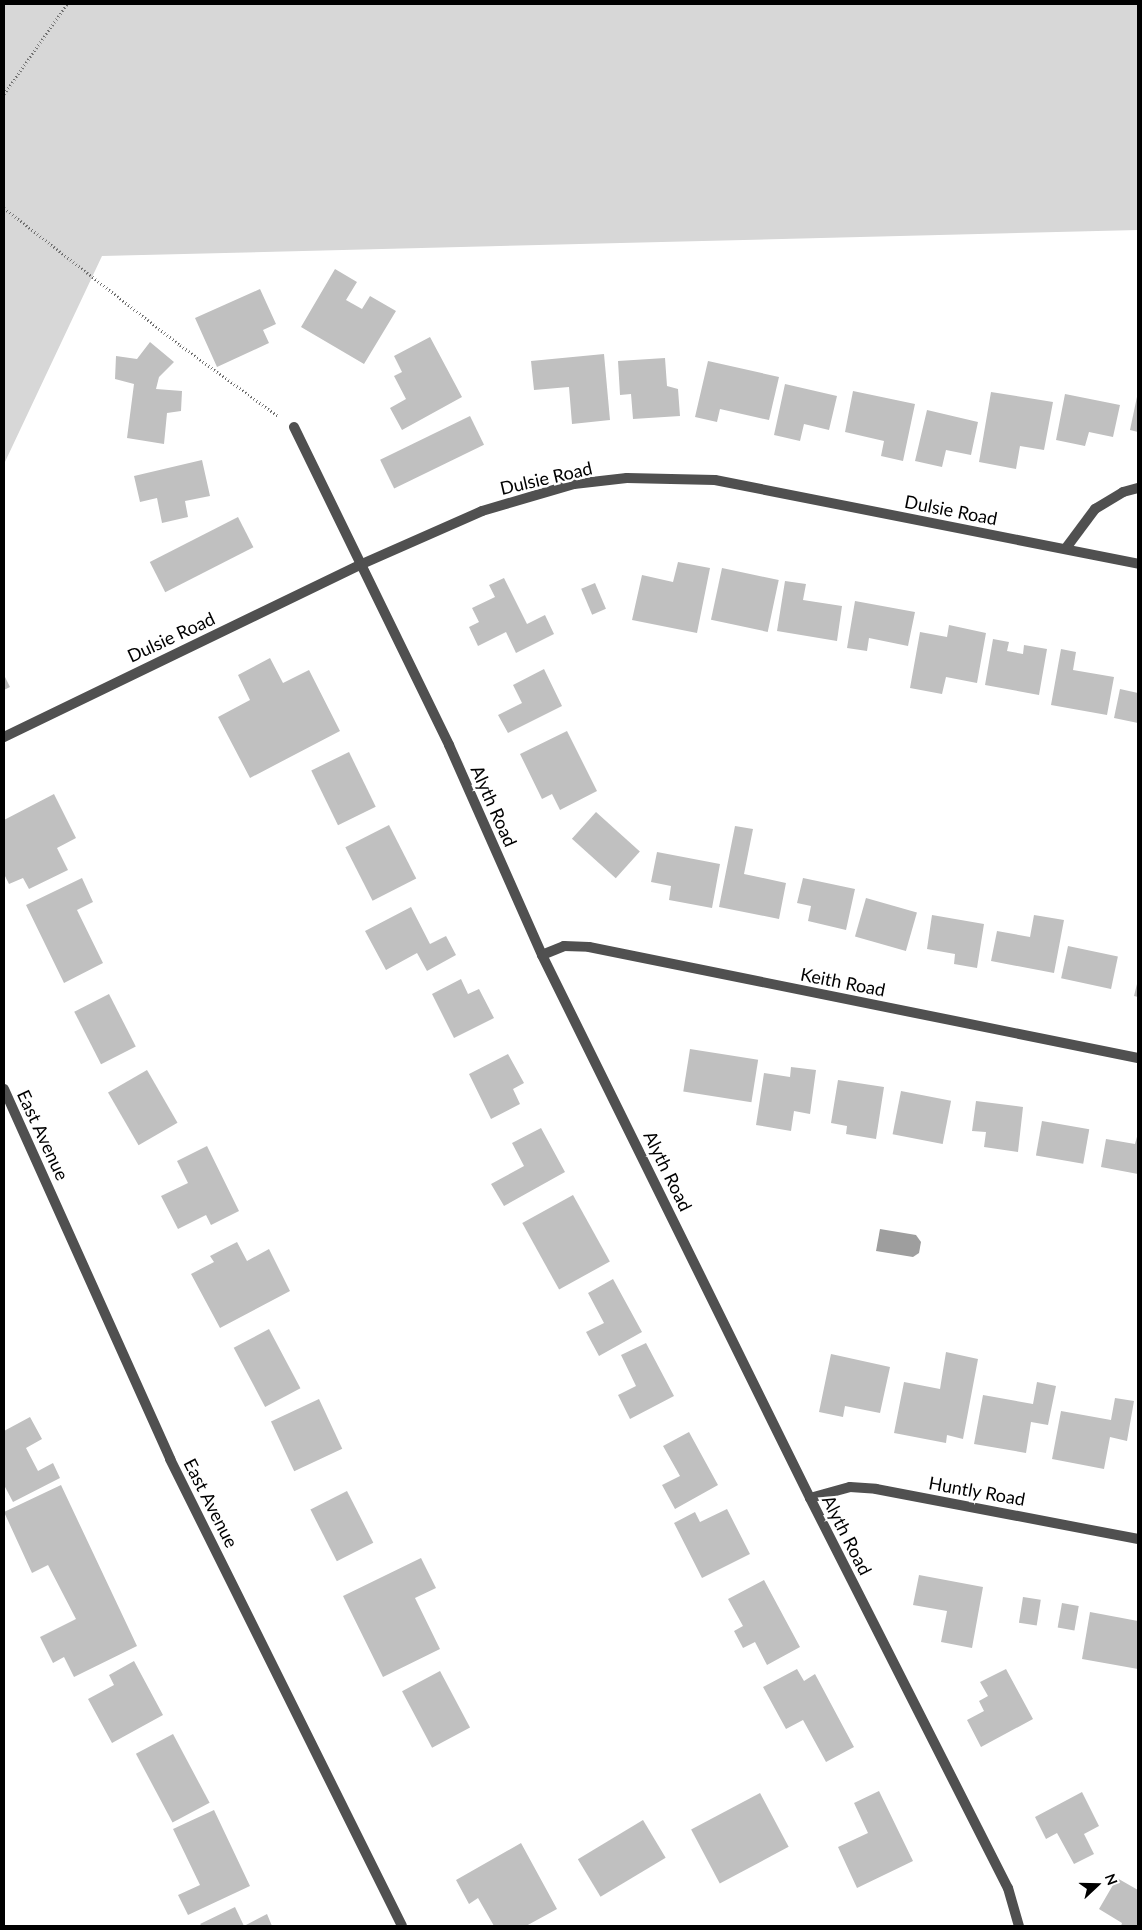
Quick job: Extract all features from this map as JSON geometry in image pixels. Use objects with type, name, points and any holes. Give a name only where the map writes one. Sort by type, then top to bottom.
[{"type":"street","name":"Alyth Road","points":[[294,427],[449,745],[542,955],[810,1498],[1008,1888],[1019,1926]]},
{"type":"street","name":"Dulsie Road","points":[[4,737],[362,564],[482,511],[529,495],[574,484],[627,478],[715,480],[1066,548],[1138,564]]},
{"type":"street","points":[[1066,548],[1095,509],[1123,492],[1138,488]]},
{"type":"street","name":"Keith Road","points":[[542,955],[564,946],[589,947],[1138,1058]]},
{"type":"street","name":"East Avenue","points":[[4,1089],[170,1459],[402,1926]]},
{"type":"street","name":"Huntly Road","points":[[810,1498],[850,1487],[876,1489],[1138,1539]]},
{"type":"path","points":[[4,94],[67,4]]},
{"type":"path","points":[[4,208],[180,346],[294,427]]},
{"type":"shaded area","points":[[4,4],[1138,4],[1138,230],[102,256],[4,464]]},
{"type":"shaded area","points":[[880,1229],[916,1235],[921,1242],[919,1253],[913,1257],[876,1251]]},
{"type":"building","points":[[335,269],[357,282],[346,300],[362,309],[370,296],[396,311],[364,364],[301,327]]},
{"type":"building","points":[[260,289],[276,324],[263,330],[269,343],[217,367],[195,318]]},
{"type":"building","points":[[430,337],[462,397],[402,430],[390,408],[406,399],[394,376],[402,372],[394,356]]},
{"type":"building","points":[[150,342],[174,362],[159,377],[156,389],[182,391],[181,411],[167,413],[164,444],[127,438],[134,384],[115,379],[116,356],[137,359]]},
{"type":"building","points":[[604,354],[610,420],[572,424],[569,387],[534,390],[531,361]]},
{"type":"building","points":[[665,358],[667,386],[678,389],[680,416],[633,419],[631,394],[620,395],[618,361]]},
{"type":"building","points":[[708,361],[779,377],[769,420],[720,409],[717,422],[695,417]]},
{"type":"building","points":[[785,384],[837,396],[829,430],[804,424],[800,441],[774,435]]},
{"type":"building","points":[[853,391],[915,404],[903,461],[881,456],[884,441],[845,432]]},
{"type":"building","points":[[991,392],[1053,402],[1044,450],[1020,446],[1016,469],[979,462]]},
{"type":"building","points":[[1138,392],[1138,432],[1130,430]]},
{"type":"building","points":[[1065,394],[1120,405],[1113,437],[1089,432],[1085,446],[1056,440]]},
{"type":"building","points":[[927,410],[978,422],[971,455],[946,450],[942,467],[915,461]]},
{"type":"building","points":[[470,416],[484,445],[394,489],[380,460]]},
{"type":"building","points":[[202,460],[210,496],[185,501],[188,517],[162,523],[157,498],[140,502],[134,476]]},
{"type":"building","points":[[238,517],[253,547],[165,592],[150,562]]},
{"type":"building","points":[[678,562],[710,568],[697,633],[632,620],[642,575],[673,582]]},
{"type":"building","points":[[722,568],[779,580],[768,632],[711,620]]},
{"type":"building","points":[[504,578],[527,624],[545,615],[554,634],[516,653],[506,632],[478,646],[469,627],[479,622],[472,608],[495,597],[489,585]]},
{"type":"building","points":[[785,581],[806,584],[803,600],[842,606],[837,641],[777,631]]},
{"type":"building","points":[[595,583],[606,609],[592,615],[581,589]]},
{"type":"building","points":[[855,601],[915,612],[908,646],[869,638],[867,651],[847,648]]},
{"type":"building","points":[[949,625],[986,633],[977,683],[946,677],[942,694],[910,688],[920,632],[947,637]]},
{"type":"building","points":[[993,639],[1009,642],[1007,651],[1023,654],[1024,645],[1047,649],[1039,695],[985,685]]},
{"type":"building","points":[[1061,649],[1076,652],[1073,670],[1114,677],[1107,715],[1051,705]]},
{"type":"building","points":[[270,658],[283,683],[309,670],[340,731],[250,778],[218,717],[250,700],[238,675]]},
{"type":"building","points":[[544,669],[562,706],[508,733],[498,715],[522,703],[513,685]]},
{"type":"building","points":[[4,675],[10,687],[4,690]]},
{"type":"building","points":[[1120,689],[1138,693],[1138,723],[1114,718]]},
{"type":"building","points":[[567,731],[597,791],[560,810],[552,794],[542,799],[520,754]]},
{"type":"building","points":[[349,752],[376,807],[338,825],[311,770]]},
{"type":"building","points":[[54,794],[76,838],[57,848],[68,870],[29,889],[23,878],[9,884],[4,874],[4,820]]},
{"type":"building","points":[[596,812],[640,851],[616,878],[572,839]]},
{"type":"building","points":[[389,825],[416,878],[373,901],[345,847]]},
{"type":"building","points":[[735,826],[753,829],[744,874],[786,883],[779,919],[719,907]]},
{"type":"building","points":[[657,852],[720,864],[712,908],[669,900],[671,886],[651,882]]},
{"type":"building","points":[[82,878],[93,902],[77,910],[103,963],[64,983],[26,905]]},
{"type":"building","points":[[803,878],[855,889],[846,930],[808,921],[811,906],[797,903]]},
{"type":"building","points":[[866,898],[917,913],[906,951],[855,936]]},
{"type":"building","points":[[411,907],[430,944],[446,936],[456,955],[427,971],[417,953],[386,970],[365,931]]},
{"type":"building","points":[[932,915],[984,924],[977,968],[954,964],[955,954],[927,949]]},
{"type":"building","points":[[1034,915],[1064,920],[1054,973],[991,961],[997,931],[1030,937]]},
{"type":"building","points":[[1068,946],[1118,957],[1111,989],[1061,978]]},
{"type":"building","points":[[461,979],[468,994],[479,989],[494,1018],[454,1038],[432,994]]},
{"type":"building","points":[[1138,980],[1138,997],[1134,996]]},
{"type":"building","points":[[109,994],[136,1047],[101,1064],[74,1012]]},
{"type":"building","points":[[690,1049],[758,1060],[751,1102],[683,1091]]},
{"type":"building","points":[[508,1054],[524,1083],[513,1089],[520,1104],[491,1119],[469,1074]]},
{"type":"building","points":[[791,1067],[816,1070],[810,1114],[794,1111],[791,1131],[756,1125],[764,1073],[790,1077]]},
{"type":"building","points":[[147,1070],[178,1123],[139,1145],[108,1092]]},
{"type":"building","points":[[838,1080],[884,1087],[876,1139],[846,1134],[847,1126],[831,1123]]},
{"type":"building","points":[[901,1091],[951,1101],[943,1144],[893,1134]]},
{"type":"building","points":[[976,1101],[1023,1107],[1018,1152],[984,1147],[986,1132],[972,1131]]},
{"type":"building","points":[[1042,1121],[1089,1129],[1083,1164],[1036,1155]]},
{"type":"building","points":[[541,1128],[565,1172],[504,1206],[491,1184],[524,1166],[512,1143]]},
{"type":"building","points":[[1138,1133],[1138,1174],[1101,1167],[1106,1139],[1135,1144]]},
{"type":"building","points":[[207,1146],[239,1211],[211,1225],[206,1215],[178,1229],[161,1196],[188,1183],[177,1161]]},
{"type":"building","points":[[573,1195],[610,1261],[559,1290],[522,1223]]},
{"type":"building","points":[[237,1242],[247,1261],[269,1249],[290,1291],[220,1328],[191,1274],[214,1262],[210,1256]]},
{"type":"building","points":[[613,1279],[642,1332],[599,1356],[586,1332],[604,1323],[588,1293]]},
{"type":"building","points":[[269,1329],[300,1388],[265,1407],[234,1348]]},
{"type":"building","points":[[646,1343],[674,1396],[630,1419],[618,1395],[636,1386],[621,1355]]},
{"type":"building","points":[[946,1352],[978,1359],[963,1439],[947,1435],[946,1443],[894,1433],[904,1382],[940,1389]]},
{"type":"building","points":[[831,1354],[890,1367],[880,1413],[845,1406],[843,1417],[819,1412]]},
{"type":"building","points":[[1037,1382],[1056,1386],[1048,1425],[1031,1422],[1026,1453],[974,1444],[983,1395],[1033,1404]]},
{"type":"building","points":[[1115,1398],[1134,1401],[1127,1441],[1110,1437],[1104,1469],[1052,1459],[1061,1411],[1111,1420]]},
{"type":"building","points":[[319,1399],[342,1449],[294,1471],[271,1421]]},
{"type":"building","points":[[30,1417],[42,1439],[26,1448],[38,1471],[53,1463],[60,1478],[13,1502],[4,1485],[4,1431]]},
{"type":"building","points":[[689,1432],[718,1485],[675,1509],[662,1485],[680,1476],[663,1446]]},
{"type":"building","points":[[61,1485],[137,1646],[74,1677],[64,1657],[53,1663],[40,1637],[76,1619],[48,1565],[32,1573],[4,1512]]},
{"type":"building","points":[[347,1491],[373,1543],[337,1561],[310,1510]]},
{"type":"building","points":[[727,1509],[750,1554],[702,1578],[674,1523],[695,1512],[700,1522]]},
{"type":"building","points":[[421,1558],[436,1588],[415,1598],[440,1649],[383,1677],[343,1596]]},
{"type":"building","points":[[919,1575],[983,1587],[972,1648],[941,1642],[947,1611],[913,1605]]},
{"type":"building","points":[[764,1580],[800,1647],[767,1665],[755,1642],[743,1648],[734,1631],[743,1626],[728,1599]]},
{"type":"building","points":[[1023,1597],[1041,1600],[1037,1625],[1019,1623]]},
{"type":"building","points":[[1062,1603],[1079,1606],[1074,1631],[1058,1628]]},
{"type":"building","points":[[1090,1612],[1138,1621],[1138,1669],[1082,1659]]},
{"type":"building","points":[[134,1661],[163,1715],[112,1743],[88,1699],[114,1685],[109,1675]]},
{"type":"building","points":[[797,1669],[804,1681],[815,1674],[854,1747],[826,1762],[803,1720],[786,1729],[763,1687]]},
{"type":"building","points":[[1006,1669],[1033,1719],[981,1747],[967,1720],[984,1711],[979,1701],[988,1696],[980,1682]]},
{"type":"building","points":[[440,1671],[470,1728],[432,1748],[402,1691]]},
{"type":"building","points":[[173,1734],[210,1803],[173,1823],[136,1754]]},
{"type":"building","points":[[879,1791],[913,1861],[857,1888],[838,1847],[868,1833],[854,1803]]},
{"type":"building","points":[[1082,1792],[1099,1826],[1084,1834],[1094,1854],[1074,1864],[1057,1833],[1046,1839],[1035,1817]]},
{"type":"building","points":[[760,1793],[789,1847],[720,1883],[691,1830]]},
{"type":"building","points":[[214,1810],[250,1886],[188,1915],[178,1895],[200,1885],[173,1829]]},
{"type":"building","points":[[643,1820],[666,1858],[601,1897],[578,1859]]},
{"type":"building","points":[[521,1843],[557,1909],[526,1926],[494,1926],[478,1898],[469,1904],[456,1880]]},
{"type":"building","points":[[1117,1878],[1138,1890],[1138,1926],[1121,1926],[1122,1923],[1099,1909]]},
{"type":"building","points":[[235,1907],[244,1926],[202,1926],[200,1924]]},
{"type":"building","points":[[267,1914],[272,1926],[244,1926]]}]
